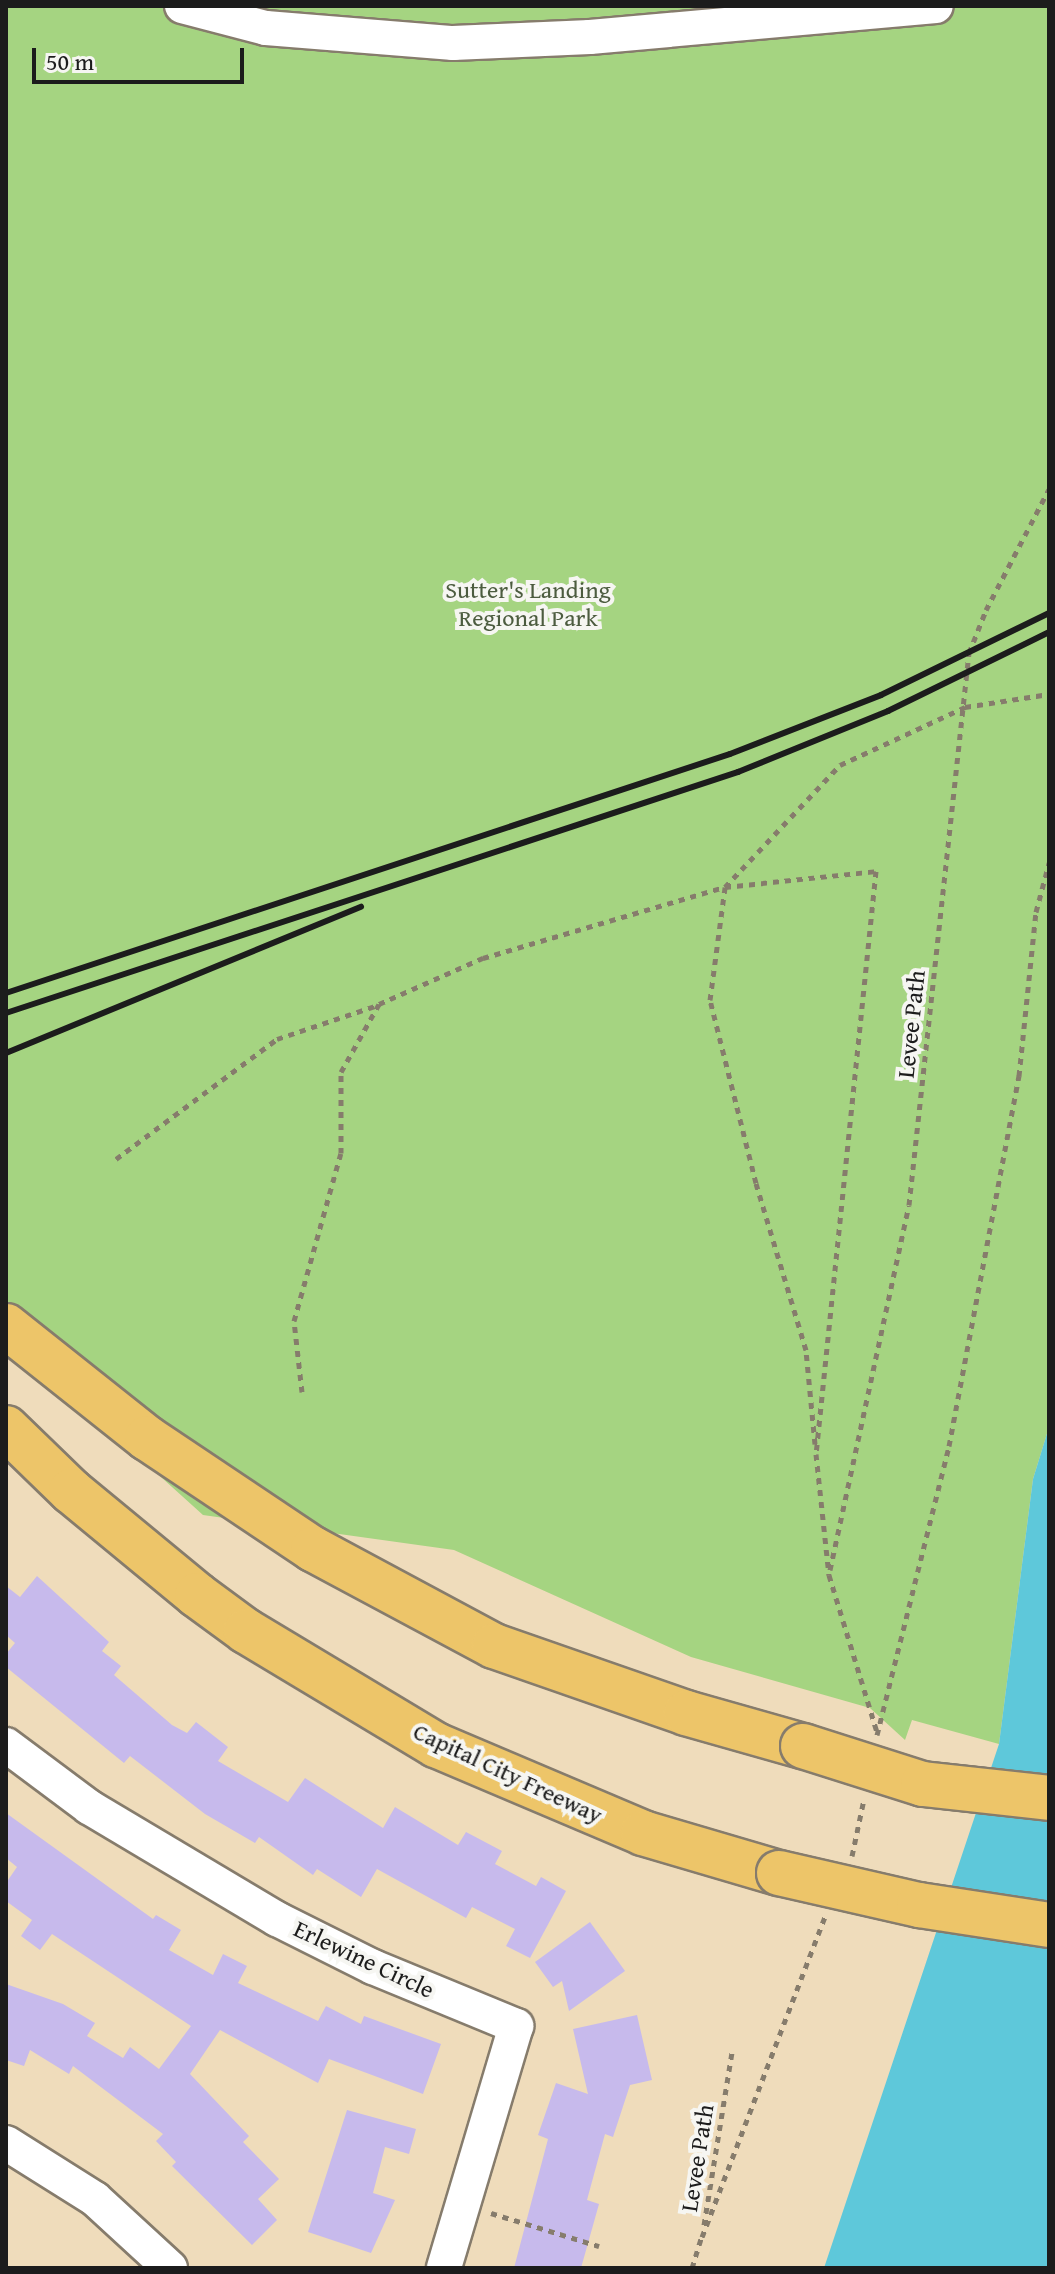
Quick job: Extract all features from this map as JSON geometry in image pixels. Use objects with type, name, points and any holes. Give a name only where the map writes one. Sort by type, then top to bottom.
[{"type":"highway","points":[[6,1326],[147,1438],[313,1549],[494,1646],[686,1713],[923,1784],[1049,1798]]},
{"type":"highway","name":"Capital City Freeway","points":[[6,1428],[71,1491],[197,1595],[246,1631],[436,1745],[643,1833],[779,1873],[919,1905],[1049,1925]]},
{"type":"street","points":[[182,6],[266,28],[453,43],[590,37],[936,6]]},
{"type":"street","name":"Erlewine Circle","points":[[6,1745],[89,1807],[277,1919],[373,1967],[516,2026],[444,2268]]},
{"type":"street","points":[[6,2143],[95,2199],[170,2268]]},
{"type":"path","name":"Levee Path","points":[[829,1575],[909,1205],[969,653],[980,624],[1049,489]]},
{"type":"path","points":[[878,1733],[829,1575],[806,1350],[756,1183],[710,1000],[725,887],[840,765],[965,707],[1049,694]]},
{"type":"path","points":[[875,1748],[949,1446],[1019,1076],[1036,912],[1049,863]]},
{"type":"path","points":[[116,1159],[277,1039],[379,1004],[483,958],[725,887],[876,871],[816,1455]]},
{"type":"path","points":[[302,1392],[294,1321],[341,1153],[341,1072],[379,1004]]},
{"type":"path","points":[[846,1870],[865,1794]]},
{"type":"path","points":[[702,2237],[826,1914]]},
{"type":"path","name":"Levee Path","points":[[692,2268],[702,2237],[732,2052]]},
{"type":"path","points":[[463,2204],[599,2246]]},
{"type":"green space","name":"Sutter's Landing Regional Park","points":[[6,6],[1049,6],[1049,1427],[1033,1479],[999,1744],[912,1720],[905,1740],[870,1708],[691,1657],[454,1550],[203,1515],[6,1337]]},
{"type":"water","points":[[1049,1427],[1049,2268],[824,2268],[999,1744],[1033,1479]]},
{"type":"building","points":[[37,1576],[109,1642],[102,1651],[121,1666],[114,1675],[172,1725],[187,1733],[196,1722],[228,1747],[218,1761],[288,1802],[305,1778],[383,1828],[395,1807],[458,1845],[466,1832],[502,1851],[495,1864],[536,1886],[541,1877],[566,1891],[530,1958],[506,1946],[515,1929],[472,1907],[466,1918],[377,1869],[361,1897],[317,1869],[313,1875],[259,1837],[255,1843],[205,1814],[130,1756],[124,1763],[6,1667],[6,1654],[15,1643],[6,1635],[6,1586],[20,1597]]},
{"type":"building","points":[[6,1813],[153,1919],[156,1915],[181,1930],[169,1950],[213,1975],[223,1954],[247,1966],[238,1983],[318,2021],[326,2006],[361,2024],[364,2016],[441,2044],[423,2094],[329,2059],[318,2083],[220,2030],[190,2074],[249,2136],[243,2142],[279,2179],[258,2199],[277,2220],[252,2245],[172,2166],[176,2162],[156,2141],[163,2134],[73,2066],[69,2074],[30,2050],[24,2066],[6,2060],[6,1984],[63,2004],[95,2023],[87,2036],[123,2058],[130,2047],[159,2069],[191,2026],[52,1934],[40,1950],[21,1936],[32,1920],[6,1901],[6,1883],[17,1867],[6,1858]]},
{"type":"building","points":[[590,1922],[625,1971],[569,2011],[562,1981],[553,1987],[535,1962]]},
{"type":"building","points":[[637,2015],[652,2080],[630,2085],[613,2137],[605,2134],[587,2200],[599,2204],[581,2268],[514,2268],[548,2139],[538,2135],[556,2083],[588,2094],[573,2029]]},
{"type":"building","points":[[347,2110],[416,2129],[409,2154],[385,2147],[373,2193],[395,2200],[371,2253],[308,2232]]},
{"type":"railway","points":[[6,993],[730,754],[881,695],[1049,613]]},
{"type":"railway","points":[[6,1013],[738,772],[888,711],[1049,632]]},
{"type":"railway","points":[[6,1053],[361,907]]}]
